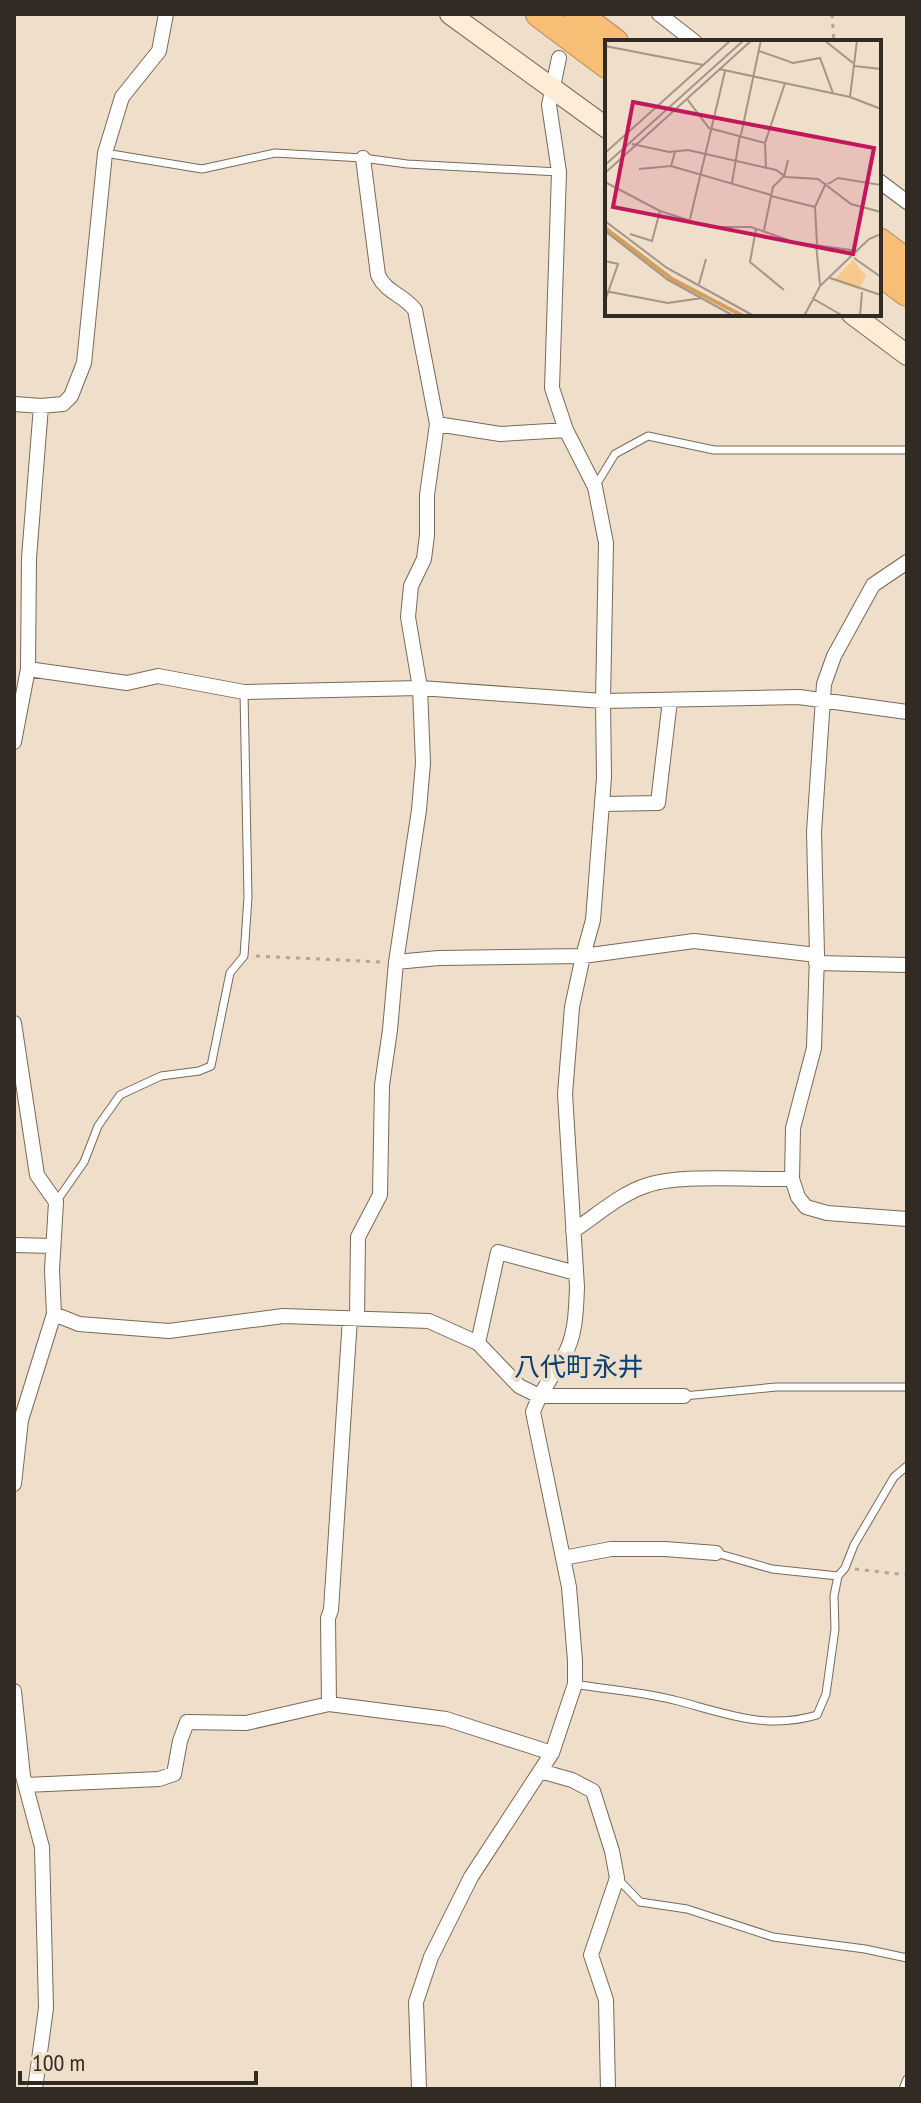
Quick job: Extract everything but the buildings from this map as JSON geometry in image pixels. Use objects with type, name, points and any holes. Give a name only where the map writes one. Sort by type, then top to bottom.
[{"type":"highway","points":[[539,14],[605,64]]},
{"type":"highway","points":[[578,14],[612,40]]},
{"type":"highway","points":[[881,242],[907,262]]},
{"type":"highway","points":[[881,274],[907,293]]},
{"type":"street","points":[[14,404],[63,404],[71,396],[84,363],[105,153],[122,97],[159,51],[166,14]]},
{"type":"street","points":[[450,14],[605,127]]},
{"type":"street","points":[[659,14],[692,40]]},
{"type":"street","points":[[419,2089],[416,2002],[431,1957],[471,1877],[552,1753],[575,1684],[573,1631],[563,1558],[533,1412],[539,1396],[566,1353],[576,1317],[565,1094],[572,1007],[593,920],[602,804],[606,543],[595,487],[566,430],[552,388],[559,172],[549,105],[559,58]]},
{"type":"street","points":[[329,1704],[328,1618],[358,1237],[380,1195],[382,1085],[423,763],[420,688],[408,617],[411,586],[424,559],[427,495],[437,424],[415,310],[406,298],[384,287],[378,275],[363,158]]},
{"type":"street","points":[[881,182],[907,202]]},
{"type":"street","points":[[855,316],[907,355]]},
{"type":"street","points":[[14,742],[28,669],[29,558],[41,406]]},
{"type":"street","points":[[437,424],[500,434],[566,430]]},
{"type":"street","points":[[907,562],[873,585],[834,656],[824,684],[814,832],[814,1048],[793,1128],[792,1179],[798,1197],[806,1207],[827,1213],[907,1219]]},
{"type":"street","points":[[28,669],[127,683],[158,676],[244,692],[420,688],[603,701],[799,697],[907,712]]},
{"type":"street","points":[[602,804],[658,803],[670,700]]},
{"type":"street","points":[[396,962],[439,958],[583,956],[694,941],[816,959],[907,965]]},
{"type":"street","points":[[14,1023],[37,1175],[56,1202],[54,1314],[21,1420],[14,1484]]},
{"type":"street","points":[[573,1231],[647,1185],[678,1180],[792,1179]]},
{"type":"street","points":[[14,1245],[53,1246]]},
{"type":"street","points":[[478,1343],[498,1252],[576,1273]]},
{"type":"street","points":[[54,1314],[79,1324],[169,1331],[283,1316],[429,1321],[478,1343],[519,1386],[539,1396],[684,1396]]},
{"type":"street","points":[[563,1558],[611,1549],[716,1553]]},
{"type":"street","points":[[14,1691],[21,1780],[42,1847],[46,2008],[35,2089]]},
{"type":"street","points":[[21,1780],[159,1779],[174,1774],[187,1722],[246,1723],[329,1704],[446,1719],[552,1753]]},
{"type":"street","points":[[540,1771],[572,1780],[593,1791],[612,1851],[617,1878],[591,1955],[606,2000],[608,2089]]},
{"type":"lane","points":[[105,153],[202,169],[275,153],[559,172]]},
{"type":"lane","points":[[595,487],[615,454],[648,436],[714,450],[907,450]]},
{"type":"lane","points":[[56,1202],[84,1162],[98,1126],[120,1095],[161,1076],[199,1071],[211,1066],[230,973],[244,956],[248,897],[244,692]]},
{"type":"lane","points":[[684,1396],[776,1387],[907,1387]]},
{"type":"lane","points":[[575,1684],[678,1701],[753,1721],[803,1719],[817,1715],[826,1694],[838,1576],[894,1477],[907,1466]]},
{"type":"lane","points":[[716,1553],[772,1569],[838,1576]]},
{"type":"lane","points":[[617,1878],[640,1902],[687,1909],[773,1937],[907,1958]]},
{"type":"lane","points":[[903,2089],[907,2079]]},
{"type":"path","points":[[832,14],[834,40]]},
{"type":"path","points":[[244,956],[396,962]]},
{"type":"path","points":[[845,1568],[907,1575]]},
{"type":"district","name":"八代町永井","points":[[579,1367]]}]
